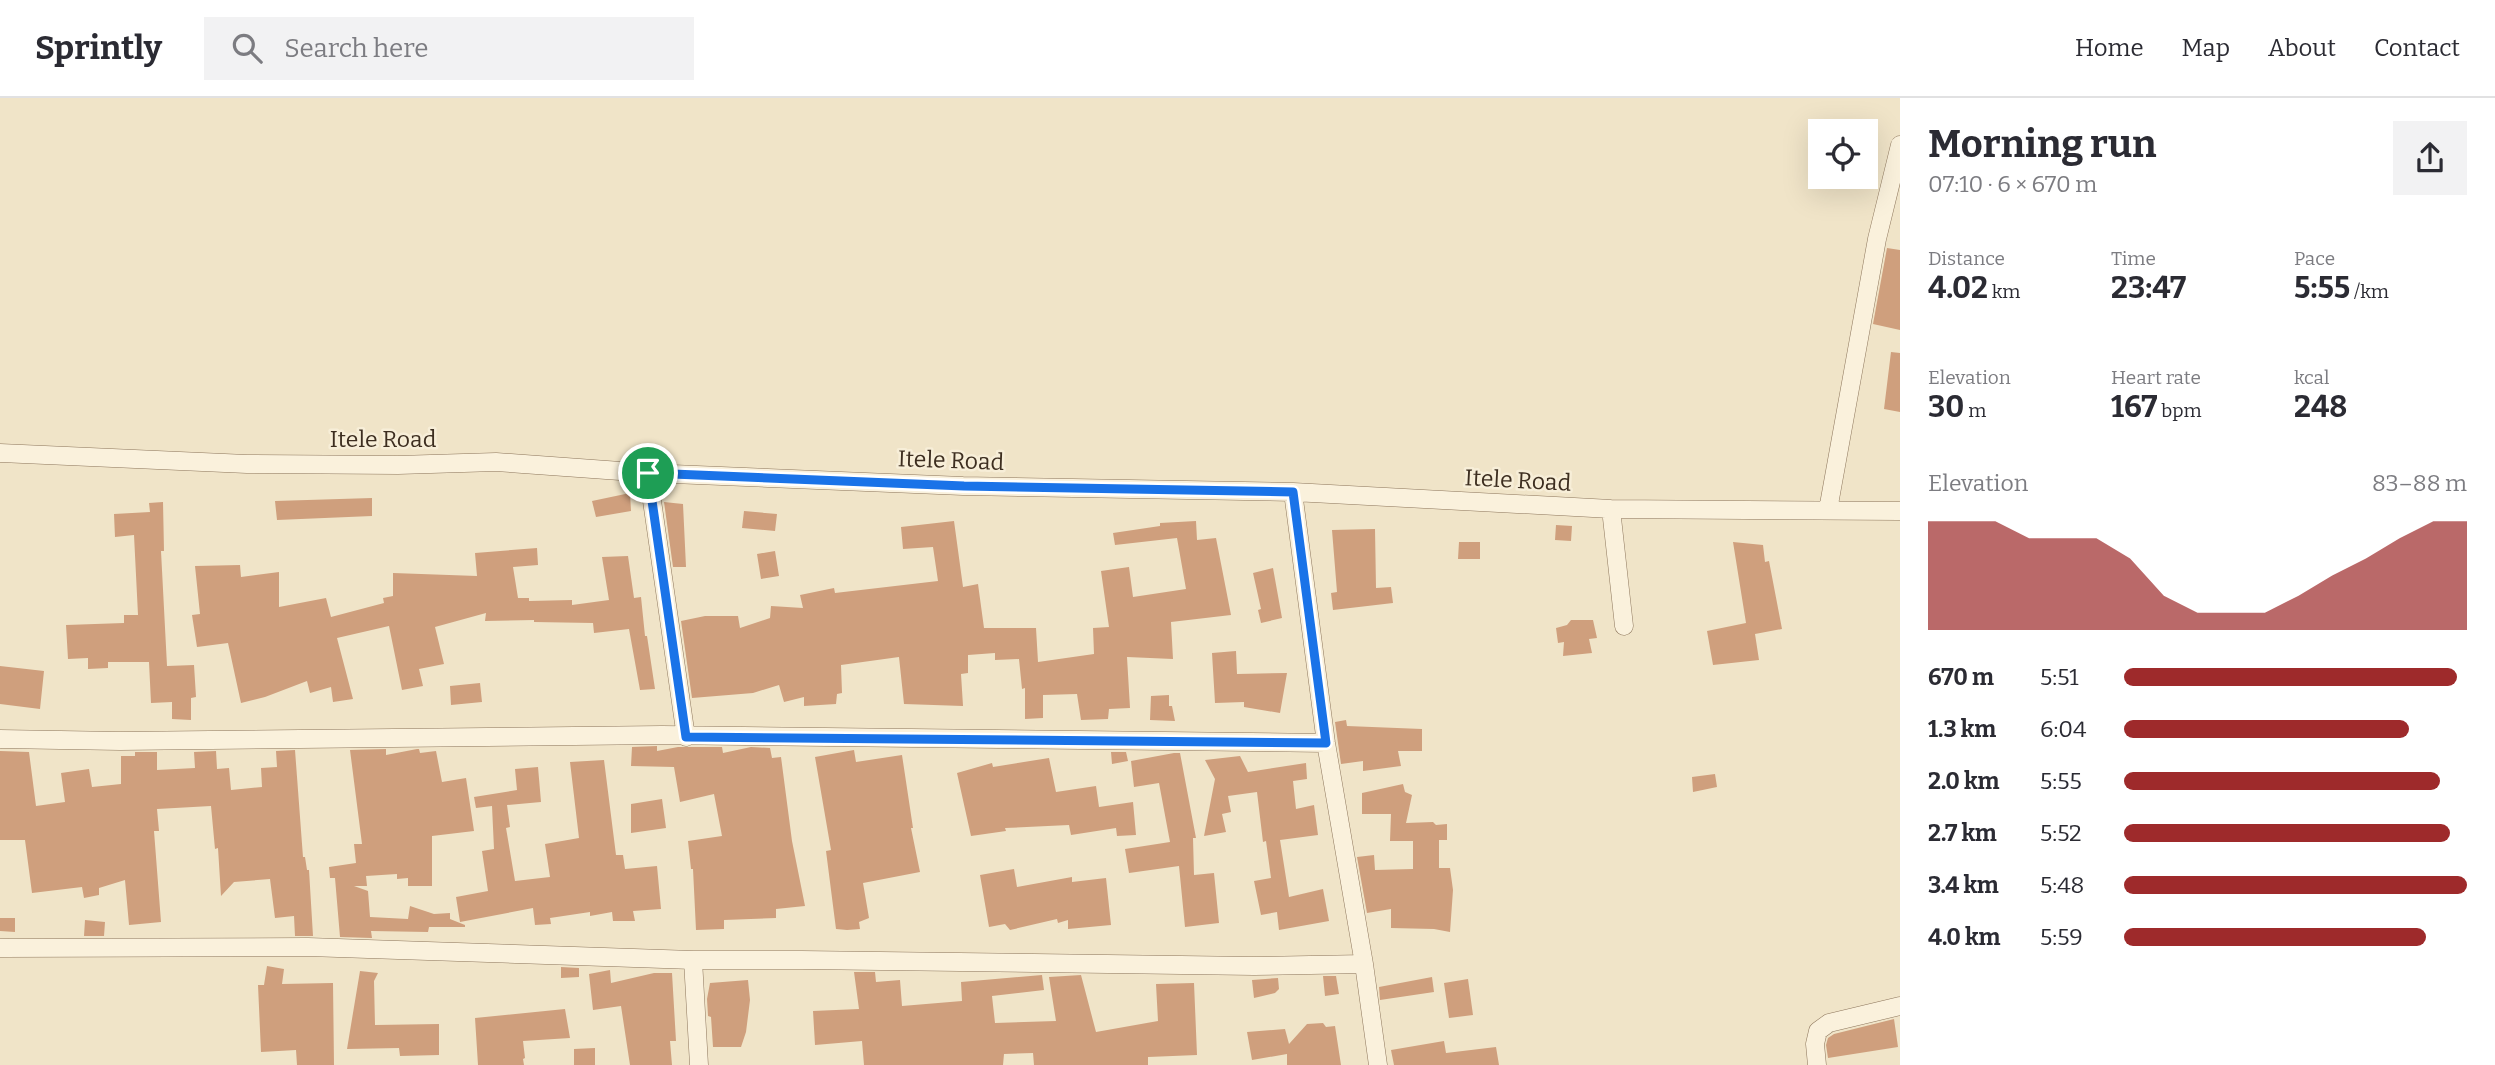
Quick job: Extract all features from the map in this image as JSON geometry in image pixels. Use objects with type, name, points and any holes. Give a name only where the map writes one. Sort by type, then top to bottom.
[{"type":"street","points":[[1828,510],[1877,239],[1900,145]]},
{"type":"street","name":"Itele Road","points":[[0,453],[247,464],[398,465],[496,462],[648,473],[964,486],[1293,492],[1611,509],[1900,511]]},
{"type":"street","points":[[648,473],[686,737]]},
{"type":"street","points":[[1293,492],[1326,743],[1364,964],[1378,1065]]},
{"type":"street","points":[[1611,509],[1624,626]]},
{"type":"street","points":[[0,739],[120,741],[686,737],[1326,743]]},
{"type":"street","points":[[0,948],[308,947],[694,960],[1254,966],[1364,964]]},
{"type":"street","points":[[694,960],[699,1065]]},
{"type":"street","points":[[1817,1065],[1815,1044],[1818,1031],[1829,1023],[1900,1006]]},
{"type":"building","points":[[1887,248],[1900,250],[1900,330],[1873,324]]},
{"type":"building","points":[[1891,352],[1900,353],[1900,412],[1884,409]]},
{"type":"building","points":[[630,493],[631,511],[596,517],[592,501]]},
{"type":"building","points":[[372,498],[372,516],[277,520],[275,501]]},
{"type":"building","points":[[163,502],[164,551],[161,551],[167,666],[194,665],[196,697],[191,698],[191,720],[172,719],[172,702],[151,703],[149,662],[108,662],[108,668],[88,669],[88,658],[68,659],[66,625],[124,623],[124,615],[138,615],[134,535],[115,537],[114,514],[150,512],[149,503]]},
{"type":"building","points":[[664,502],[683,504],[686,567],[673,567]]},
{"type":"building","points":[[744,511],[777,514],[775,531],[742,528]]},
{"type":"building","points":[[954,521],[963,587],[978,584],[984,628],[1036,628],[1038,662],[1094,654],[1093,628],[1109,627],[1101,571],[1129,567],[1133,597],[1186,589],[1177,538],[1115,545],[1113,533],[1160,526],[1160,523],[1196,521],[1197,540],[1216,538],[1231,615],[1171,622],[1173,659],[1127,657],[1130,708],[1109,709],[1108,719],[1081,720],[1077,694],[1043,695],[1043,718],[1025,719],[1025,688],[1022,689],[1019,659],[995,660],[995,653],[968,655],[968,673],[961,674],[963,706],[904,704],[899,657],[841,665],[842,693],[837,694],[836,704],[804,706],[804,697],[784,702],[779,685],[753,693],[692,698],[681,621],[705,616],[738,616],[740,628],[770,618],[771,606],[803,608],[800,595],[834,588],[835,593],[938,581],[933,547],[903,549],[901,527]]},
{"type":"building","points":[[1556,525],[1572,526],[1571,541],[1555,540]]},
{"type":"building","points":[[1375,529],[1376,588],[1391,587],[1393,603],[1333,610],[1331,593],[1337,592],[1332,530]]},
{"type":"building","points":[[1459,542],[1480,542],[1480,559],[1458,559]]},
{"type":"building","points":[[1733,542],[1763,545],[1765,562],[1769,561],[1782,629],[1755,634],[1759,660],[1713,665],[1707,631],[1746,623]]},
{"type":"building","points":[[537,548],[538,565],[513,567],[518,598],[529,598],[529,601],[572,600],[572,605],[609,600],[602,557],[628,556],[634,598],[641,597],[655,689],[640,690],[629,629],[594,633],[593,623],[485,621],[486,613],[435,627],[444,664],[419,669],[423,686],[402,690],[389,626],[337,638],[353,699],[333,702],[331,687],[310,693],[307,681],[241,703],[228,643],[197,647],[192,615],[200,614],[195,566],[240,565],[241,577],[279,572],[279,607],[326,598],[331,617],[384,603],[383,598],[393,596],[393,573],[477,576],[475,553]]},
{"type":"building","points":[[775,551],[779,576],[761,579],[757,554]]},
{"type":"building","points":[[1273,568],[1282,618],[1261,623],[1258,610],[1261,609],[1253,573]]},
{"type":"building","points":[[1571,620],[1593,620],[1597,638],[1589,639],[1592,653],[1563,656],[1564,642],[1558,643],[1556,628],[1567,625]]},
{"type":"building","points":[[1236,651],[1237,674],[1287,673],[1280,713],[1244,707],[1244,702],[1215,703],[1212,653]]},
{"type":"building","points":[[0,666],[44,671],[40,709],[0,704]]},
{"type":"building","points":[[480,683],[482,702],[451,705],[450,686]]},
{"type":"building","points":[[1169,695],[1169,706],[1172,706],[1175,721],[1150,720],[1151,696]]},
{"type":"building","points":[[1346,720],[1347,726],[1422,729],[1422,751],[1398,751],[1401,766],[1363,771],[1363,761],[1341,764],[1335,722]]},
{"type":"building","points":[[657,746],[657,751],[678,747],[722,747],[723,753],[751,747],[770,748],[772,758],[781,757],[792,841],[805,906],[776,909],[776,918],[724,920],[724,929],[696,930],[693,869],[688,841],[722,836],[714,794],[680,802],[674,767],[631,766],[632,747]]},
{"type":"building","points":[[386,749],[386,755],[417,749],[420,753],[436,751],[442,782],[466,778],[474,831],[432,836],[432,886],[408,886],[408,878],[397,879],[397,874],[366,876],[367,886],[354,886],[368,891],[370,917],[408,919],[410,906],[434,914],[450,913],[450,919],[465,927],[429,927],[428,932],[371,931],[372,938],[340,937],[335,878],[330,878],[329,867],[356,863],[354,844],[362,844],[350,750]]},
{"type":"building","points":[[295,750],[303,857],[309,870],[313,936],[295,936],[294,916],[275,918],[270,879],[234,882],[221,896],[218,848],[215,849],[211,806],[157,809],[159,831],[154,831],[161,922],[129,925],[125,880],[99,888],[99,895],[84,898],[82,887],[32,893],[25,840],[0,840],[0,751],[29,752],[36,806],[65,802],[61,773],[89,769],[92,787],[121,784],[121,756],[135,756],[135,752],[157,752],[157,770],[195,768],[194,752],[216,751],[217,769],[229,768],[231,790],[262,787],[261,768],[277,767],[276,751]]},
{"type":"building","points":[[854,750],[856,762],[902,755],[911,828],[920,872],[863,883],[869,918],[859,922],[860,929],[847,930],[836,929],[826,851],[831,850],[815,757]]},
{"type":"building","points":[[1111,752],[1126,752],[1128,761],[1112,764]]},
{"type":"building","points":[[1180,753],[1196,838],[1193,838],[1194,875],[1214,873],[1219,923],[1185,927],[1179,866],[1129,873],[1125,849],[1170,842],[1159,783],[1134,787],[1131,761]]},
{"type":"building","points":[[1240,756],[1248,772],[1306,763],[1307,779],[1293,781],[1296,809],[1314,805],[1318,835],[1280,840],[1289,897],[1323,889],[1329,921],[1279,930],[1277,912],[1261,915],[1254,881],[1271,878],[1266,841],[1263,842],[1257,792],[1228,796],[1231,812],[1222,814],[1226,832],[1204,836],[1215,779],[1205,760]]},
{"type":"building","points":[[1049,758],[1056,792],[1096,786],[1099,807],[1133,802],[1136,835],[1117,836],[1116,828],[1071,835],[1069,825],[1005,828],[1006,831],[971,836],[957,773],[992,763],[993,767]]},
{"type":"building","points":[[604,760],[616,855],[623,855],[625,869],[657,866],[661,909],[633,911],[635,921],[613,921],[612,912],[590,916],[590,912],[550,918],[551,924],[535,925],[533,908],[460,922],[456,897],[488,891],[482,851],[494,849],[492,806],[476,808],[474,797],[517,790],[515,769],[538,767],[541,802],[507,805],[510,827],[506,828],[515,881],[550,877],[545,844],[579,838],[570,762]]},
{"type":"building","points":[[1715,774],[1717,787],[1693,792],[1692,777]]},
{"type":"building","points":[[1403,784],[1405,792],[1412,795],[1406,823],[1447,824],[1447,840],[1439,840],[1439,868],[1450,868],[1453,890],[1450,932],[1391,928],[1391,909],[1367,913],[1357,857],[1374,855],[1375,870],[1413,869],[1413,841],[1390,841],[1391,814],[1362,814],[1362,793]]},
{"type":"building","points":[[662,799],[666,828],[631,833],[631,804]]},
{"type":"building","points":[[1014,869],[1017,887],[1072,877],[1072,882],[1106,878],[1111,925],[1068,929],[1068,920],[1058,923],[1057,919],[1010,930],[1005,924],[989,927],[980,875]]},
{"type":"building","points":[[0,918],[15,918],[15,932],[0,931]]},
{"type":"building","points":[[85,920],[105,922],[104,936],[84,936]]},
{"type":"building","points":[[267,966],[284,969],[282,984],[333,983],[334,1065],[297,1065],[296,1050],[261,1052],[258,985],[264,985]]},
{"type":"building","points":[[561,967],[579,968],[579,977],[561,978]]},
{"type":"building","points":[[610,970],[611,983],[654,973],[672,973],[676,1041],[670,1041],[672,1065],[630,1065],[621,1006],[593,1010],[589,974]]},
{"type":"building","points":[[360,971],[378,973],[374,981],[375,1025],[439,1024],[439,1055],[400,1056],[399,1048],[347,1049]]},
{"type":"building","points":[[854,972],[875,972],[876,982],[900,980],[902,1006],[962,1001],[961,982],[1042,975],[1044,990],[992,996],[995,1023],[1056,1021],[1049,977],[1081,975],[1096,1032],[1158,1021],[1156,984],[1194,983],[1197,1055],[1148,1057],[1148,1065],[1034,1065],[1033,1053],[1004,1054],[1003,1065],[864,1065],[862,1041],[815,1045],[813,1011],[859,1009]]},
{"type":"building","points":[[1323,976],[1336,976],[1339,994],[1325,996]]},
{"type":"building","points":[[1432,977],[1434,992],[1380,1000],[1379,987]]},
{"type":"building","points":[[1278,978],[1279,989],[1275,993],[1254,998],[1252,980]]},
{"type":"building","points":[[1468,979],[1473,1015],[1449,1018],[1444,983]]},
{"type":"building","points":[[748,980],[750,1000],[741,1047],[713,1047],[707,999],[710,983]]},
{"type":"building","points":[[565,1009],[570,1038],[523,1041],[524,1065],[478,1065],[475,1018]]},
{"type":"building","points":[[1894,1019],[1898,1047],[1828,1058],[1826,1045],[1828,1038],[1834,1034]]},
{"type":"building","points":[[1323,1023],[1326,1027],[1335,1026],[1341,1065],[1287,1065],[1287,1054],[1252,1060],[1247,1032],[1285,1029],[1289,1044],[1307,1024]]},
{"type":"building","points":[[1444,1041],[1446,1053],[1496,1047],[1499,1065],[1394,1065],[1391,1050]]},
{"type":"building","points":[[595,1048],[595,1065],[574,1065],[574,1049]]},
{"type":"route","points":[[648,473],[964,486],[1293,492],[1326,743],[686,737],[648,473]]}]
